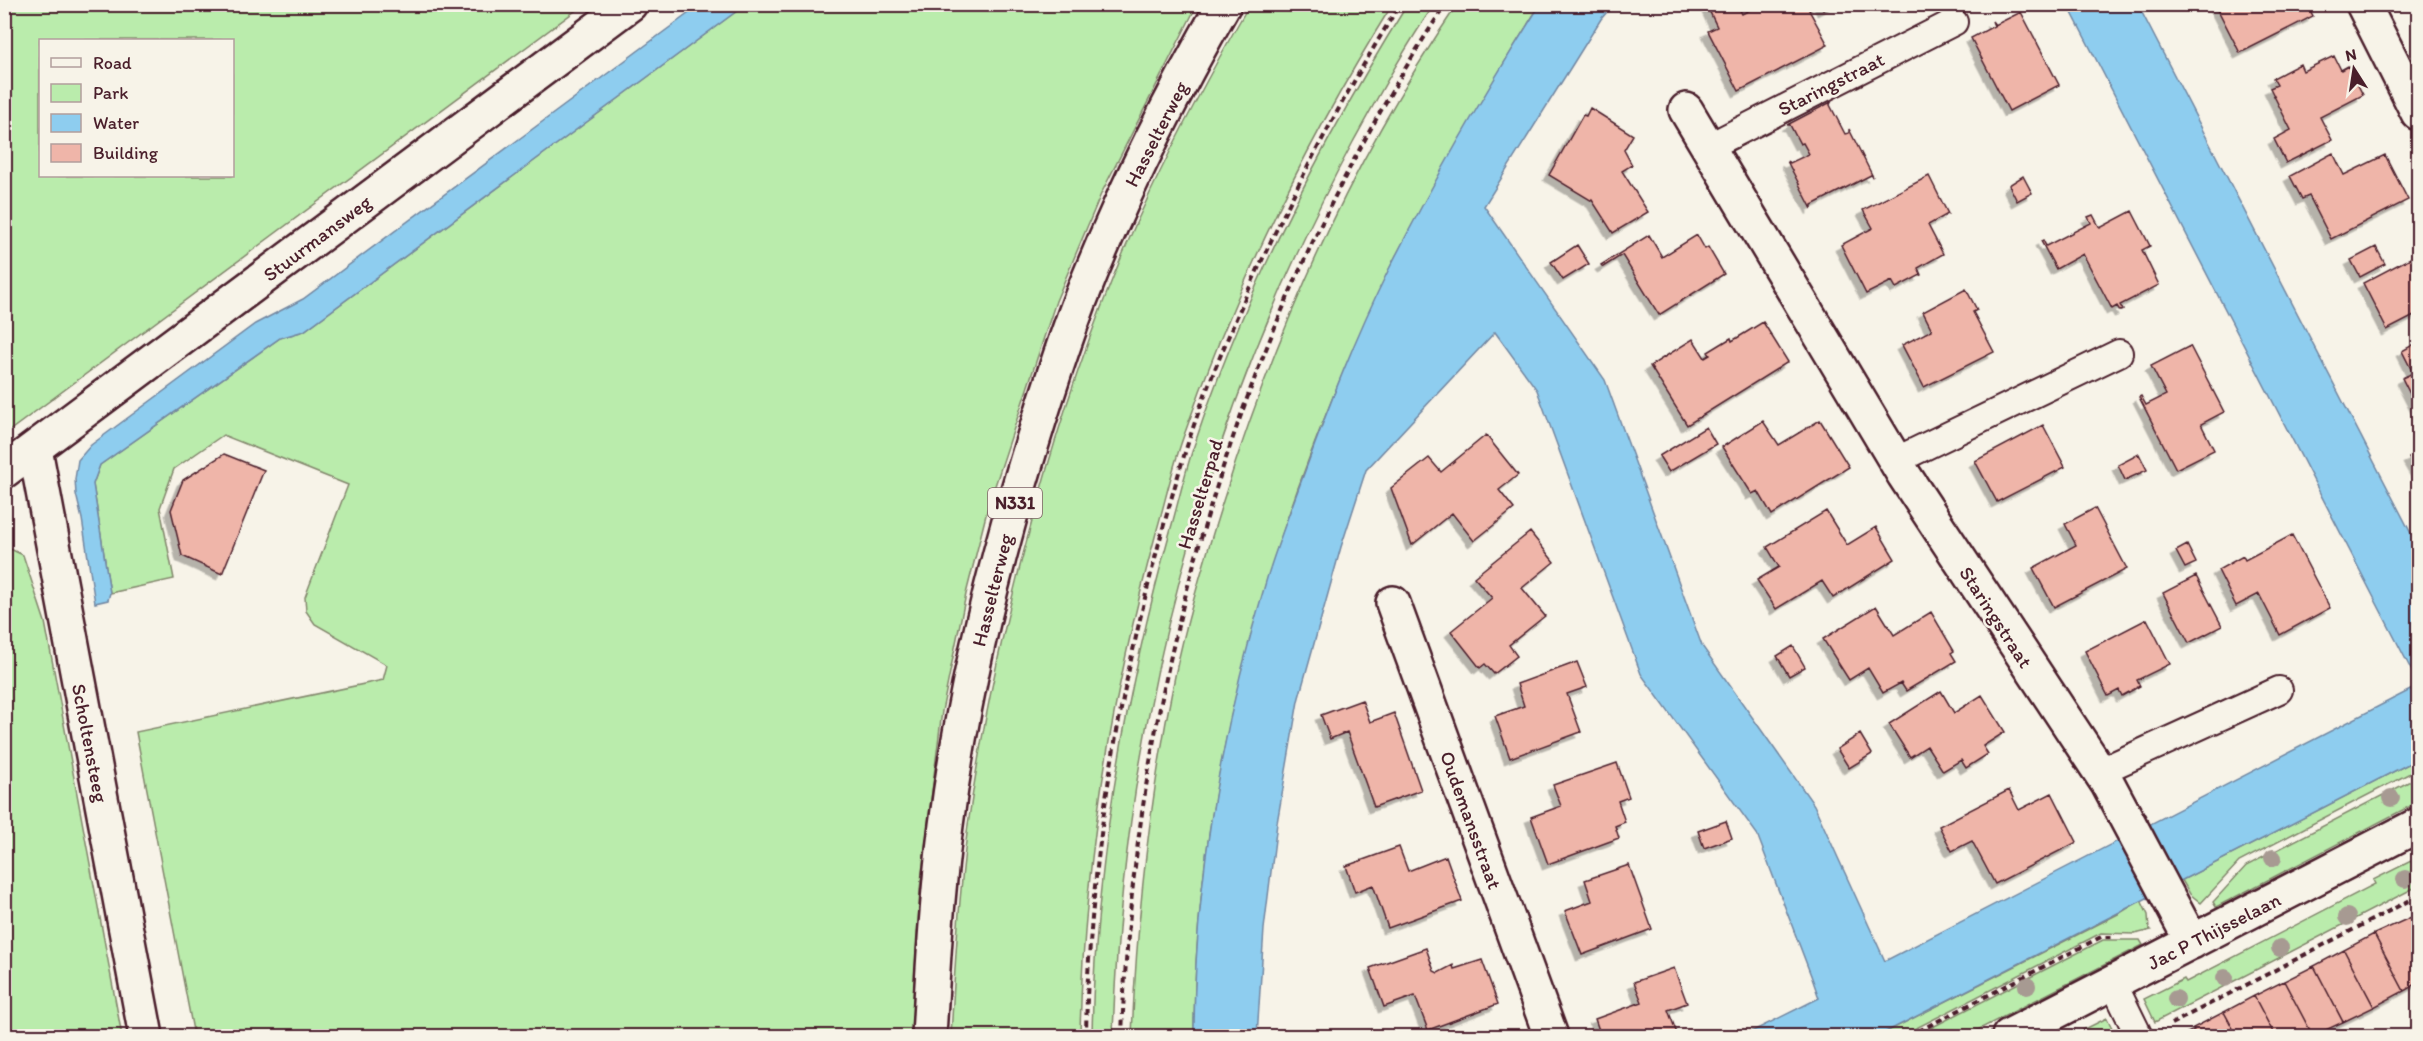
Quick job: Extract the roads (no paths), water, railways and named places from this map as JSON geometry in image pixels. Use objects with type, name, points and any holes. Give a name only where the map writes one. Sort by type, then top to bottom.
[{"type":"street","name":"Stuurmansweg","points":[[4,471],[630,4]]},
{"type":"street","name":"Hasselterweg","points":[[929,1036],[934,946],[946,824],[966,698],[989,592],[1032,440],[1079,304],[1130,184],[1224,4]]},
{"type":"street","points":[[2363,4],[2418,113]]},
{"type":"street","name":"Staringstraat","points":[[1686,111],[1895,460],[2099,772],[2192,942]]},
{"type":"street","name":"Scholtensteeg","points":[[35,449],[146,1036]]},
{"type":"street","name":"Oudemansstraat","points":[[1393,603],[1551,1036]]},
{"type":"street","name":"Jac P Thijsselaan","points":[[2009,1036],[2418,825]]},
{"type":"lane","name":"Staringstraat","points":[[1708,147],[1954,22]]},
{"type":"lane","points":[[1895,460],[2119,353]]},
{"type":"lane","points":[[2099,772],[2279,690]]},
{"type":"lane","points":[[2113,983],[2150,1033]]},
{"type":"water","points":[[700,5],[745,5],[304,331],[280,338],[100,465],[93,484],[110,593],[108,600],[95,603],[75,479],[78,460],[91,445],[255,324],[303,299]]},
{"type":"water","points":[[1540,5],[1613,5],[1601,19],[1484,206],[1605,380],[1702,646],[1814,805],[1885,961],[2418,686],[2418,759],[1878,1036],[1743,1036],[1819,998],[1812,978],[1757,834],[1641,674],[1537,390],[1495,332],[1366,470],[1341,547],[1298,701],[1277,823],[1264,929],[1257,1036],[1194,1036],[1199,920],[1214,805],[1237,690],[1275,553],[1353,347],[1406,235],[1481,102]]},
{"type":"water","points":[[2068,5],[2138,5],[2418,547],[2418,683]]}]
